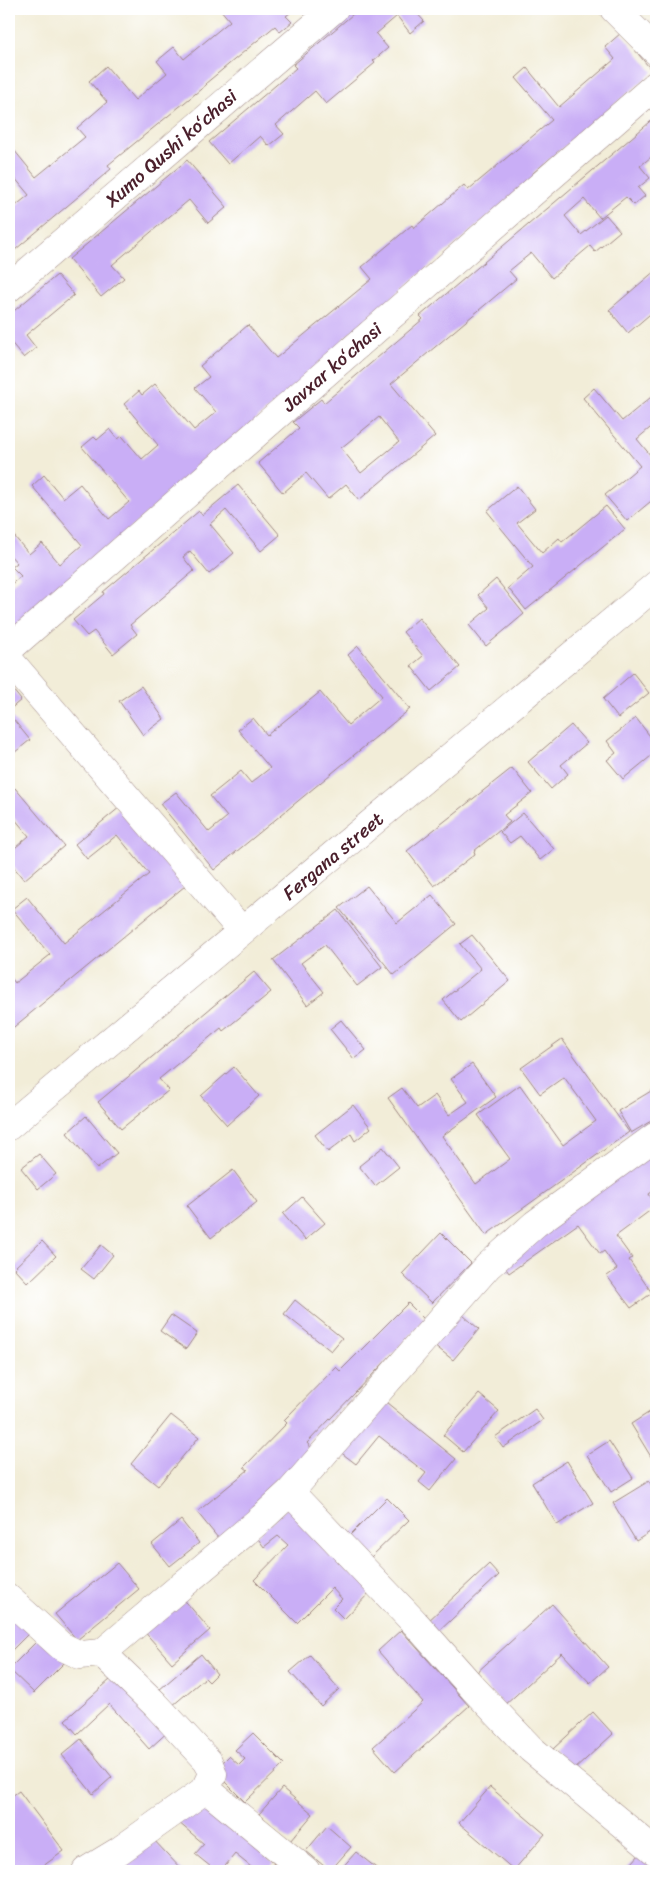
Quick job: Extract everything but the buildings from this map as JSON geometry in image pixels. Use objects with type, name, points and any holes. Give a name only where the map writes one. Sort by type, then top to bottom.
[{"type":"street","name":"Xumo Qushi koʻchasi","points":[[9,288],[334,9]]},
{"type":"street","points":[[614,9],[656,51]]},
{"type":"street","name":"Javxar koʻchasi","points":[[9,649],[656,85]]},
{"type":"street","name":"Fergana street","points":[[9,1126],[656,586]]},
{"type":"street","points":[[9,660],[242,931]]},
{"type":"street","points":[[9,1599],[61,1646],[80,1656],[102,1653],[262,1518],[290,1492],[488,1266],[535,1224],[656,1136]]},
{"type":"street","points":[[290,1492],[415,1623],[530,1748],[656,1852]]},
{"type":"street","points":[[86,1871],[119,1851],[206,1789],[213,1774],[208,1762],[155,1704],[102,1653]]},
{"type":"street","points":[[206,1789],[306,1871]]}]
